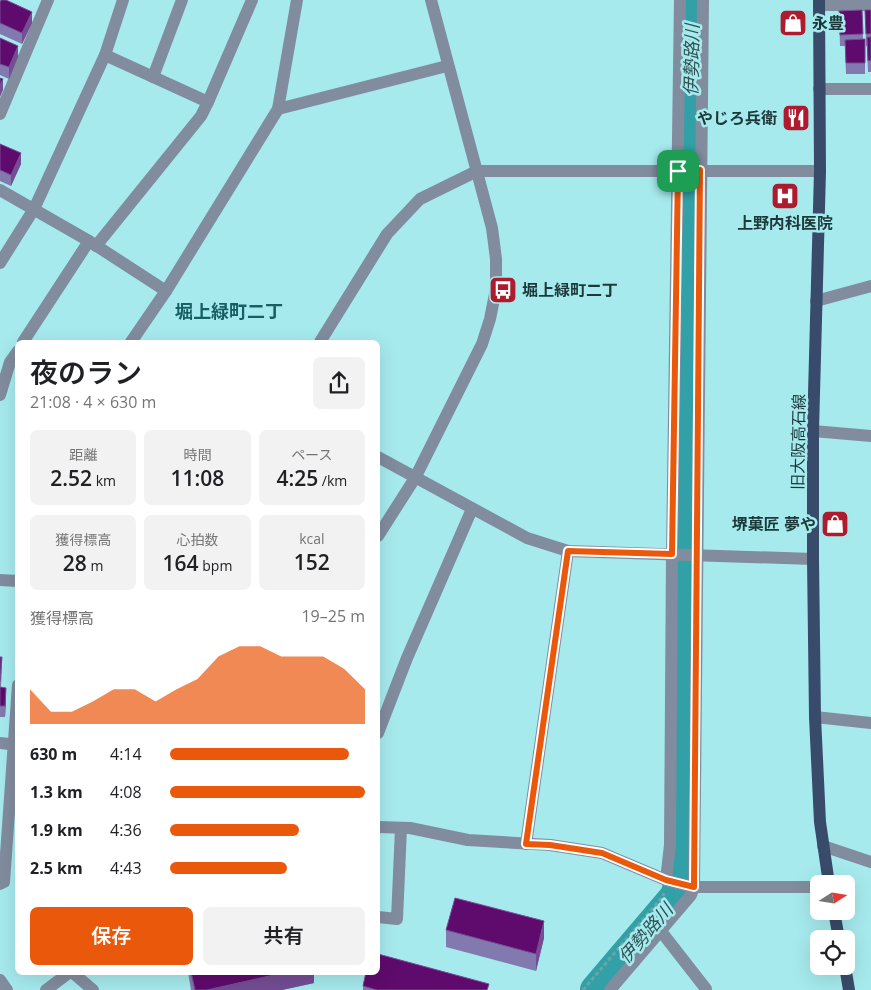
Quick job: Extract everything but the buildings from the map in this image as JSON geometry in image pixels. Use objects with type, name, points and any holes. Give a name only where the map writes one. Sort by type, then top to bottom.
[{"type":"main road","name":"旧大阪高石線","points":[[819,3],[820,171],[813,431],[813,559],[815,717],[823,846],[828,875]]},
{"type":"main road","points":[[846,975],[849,990]]},
{"type":"street","points":[[0,114],[48,0]]},
{"type":"street","points":[[0,263],[34,209],[105,55],[123,0]]},
{"type":"street","points":[[153,78],[182,0]]},
{"type":"street","points":[[24,340],[93,244],[201,116],[252,0]]},
{"type":"street","points":[[132,340],[166,291],[278,109],[297,0]]},
{"type":"street","points":[[380,533],[415,478],[482,344],[490,319],[496,289],[496,259],[492,228],[447,66],[431,0]]},
{"type":"street","points":[[667,880],[670,845],[680,0]]},
{"type":"street","points":[[610,990],[691,895],[693,887],[703,0]]},
{"type":"street","points":[[819,3],[871,5]]},
{"type":"street","points":[[105,55],[208,102]]},
{"type":"street","points":[[278,109],[447,66]]},
{"type":"street","points":[[819,89],[871,89]]},
{"type":"street","points":[[321,340],[387,234],[420,199],[477,171],[820,171]]},
{"type":"street","points":[[0,190],[93,244],[166,291]]},
{"type":"street","points":[[816,301],[871,286]]},
{"type":"street","points":[[0,395],[9,362]]},
{"type":"street","points":[[813,431],[871,436]]},
{"type":"street","points":[[380,458],[527,538],[568,551],[813,559]]},
{"type":"street","points":[[380,728],[407,658],[472,509]]},
{"type":"street","points":[[526,844],[568,551]]},
{"type":"street","points":[[0,580],[15,581]]},
{"type":"street","points":[[0,884],[4,882],[10,745],[15,708]]},
{"type":"street","points":[[815,717],[871,723]]},
{"type":"street","points":[[380,827],[401,828],[468,840],[550,845],[602,853],[667,880],[693,887],[810,887]]},
{"type":"street","points":[[380,917],[397,919],[401,828]]},
{"type":"street","points":[[823,846],[871,862]]},
{"type":"street","points":[[660,930],[705,990]]},
{"type":"street","points":[[46,990],[67,975]]},
{"type":"street","points":[[75,975],[93,990]]},
{"type":"street","points":[[0,980],[8,990]]},
{"type":"path","points":[[583,990],[663,896],[667,880]]},
{"type":"waterway","name":"伊勢路川","points":[[596,990],[676,896],[683,872],[692,0]]},
{"type":"place","name":"永豊","points":[[793,23]]},
{"type":"place","name":"やじろ兵衛","points":[[796,118]]},
{"type":"place","name":"上野内科医院","points":[[785,196]]},
{"type":"place","name":"堀上緑町二丁","points":[[503,290]]},
{"type":"place","name":"堺菓匠 夢や","points":[[835,524]]},
{"type":"district","name":"堀上緑町二丁","points":[[229,311]]},
{"type":"route","points":[[700,170],[694,887],[666,880],[602,853],[550,845],[526,844],[568,551],[672,554],[678,171],[700,170]]}]
